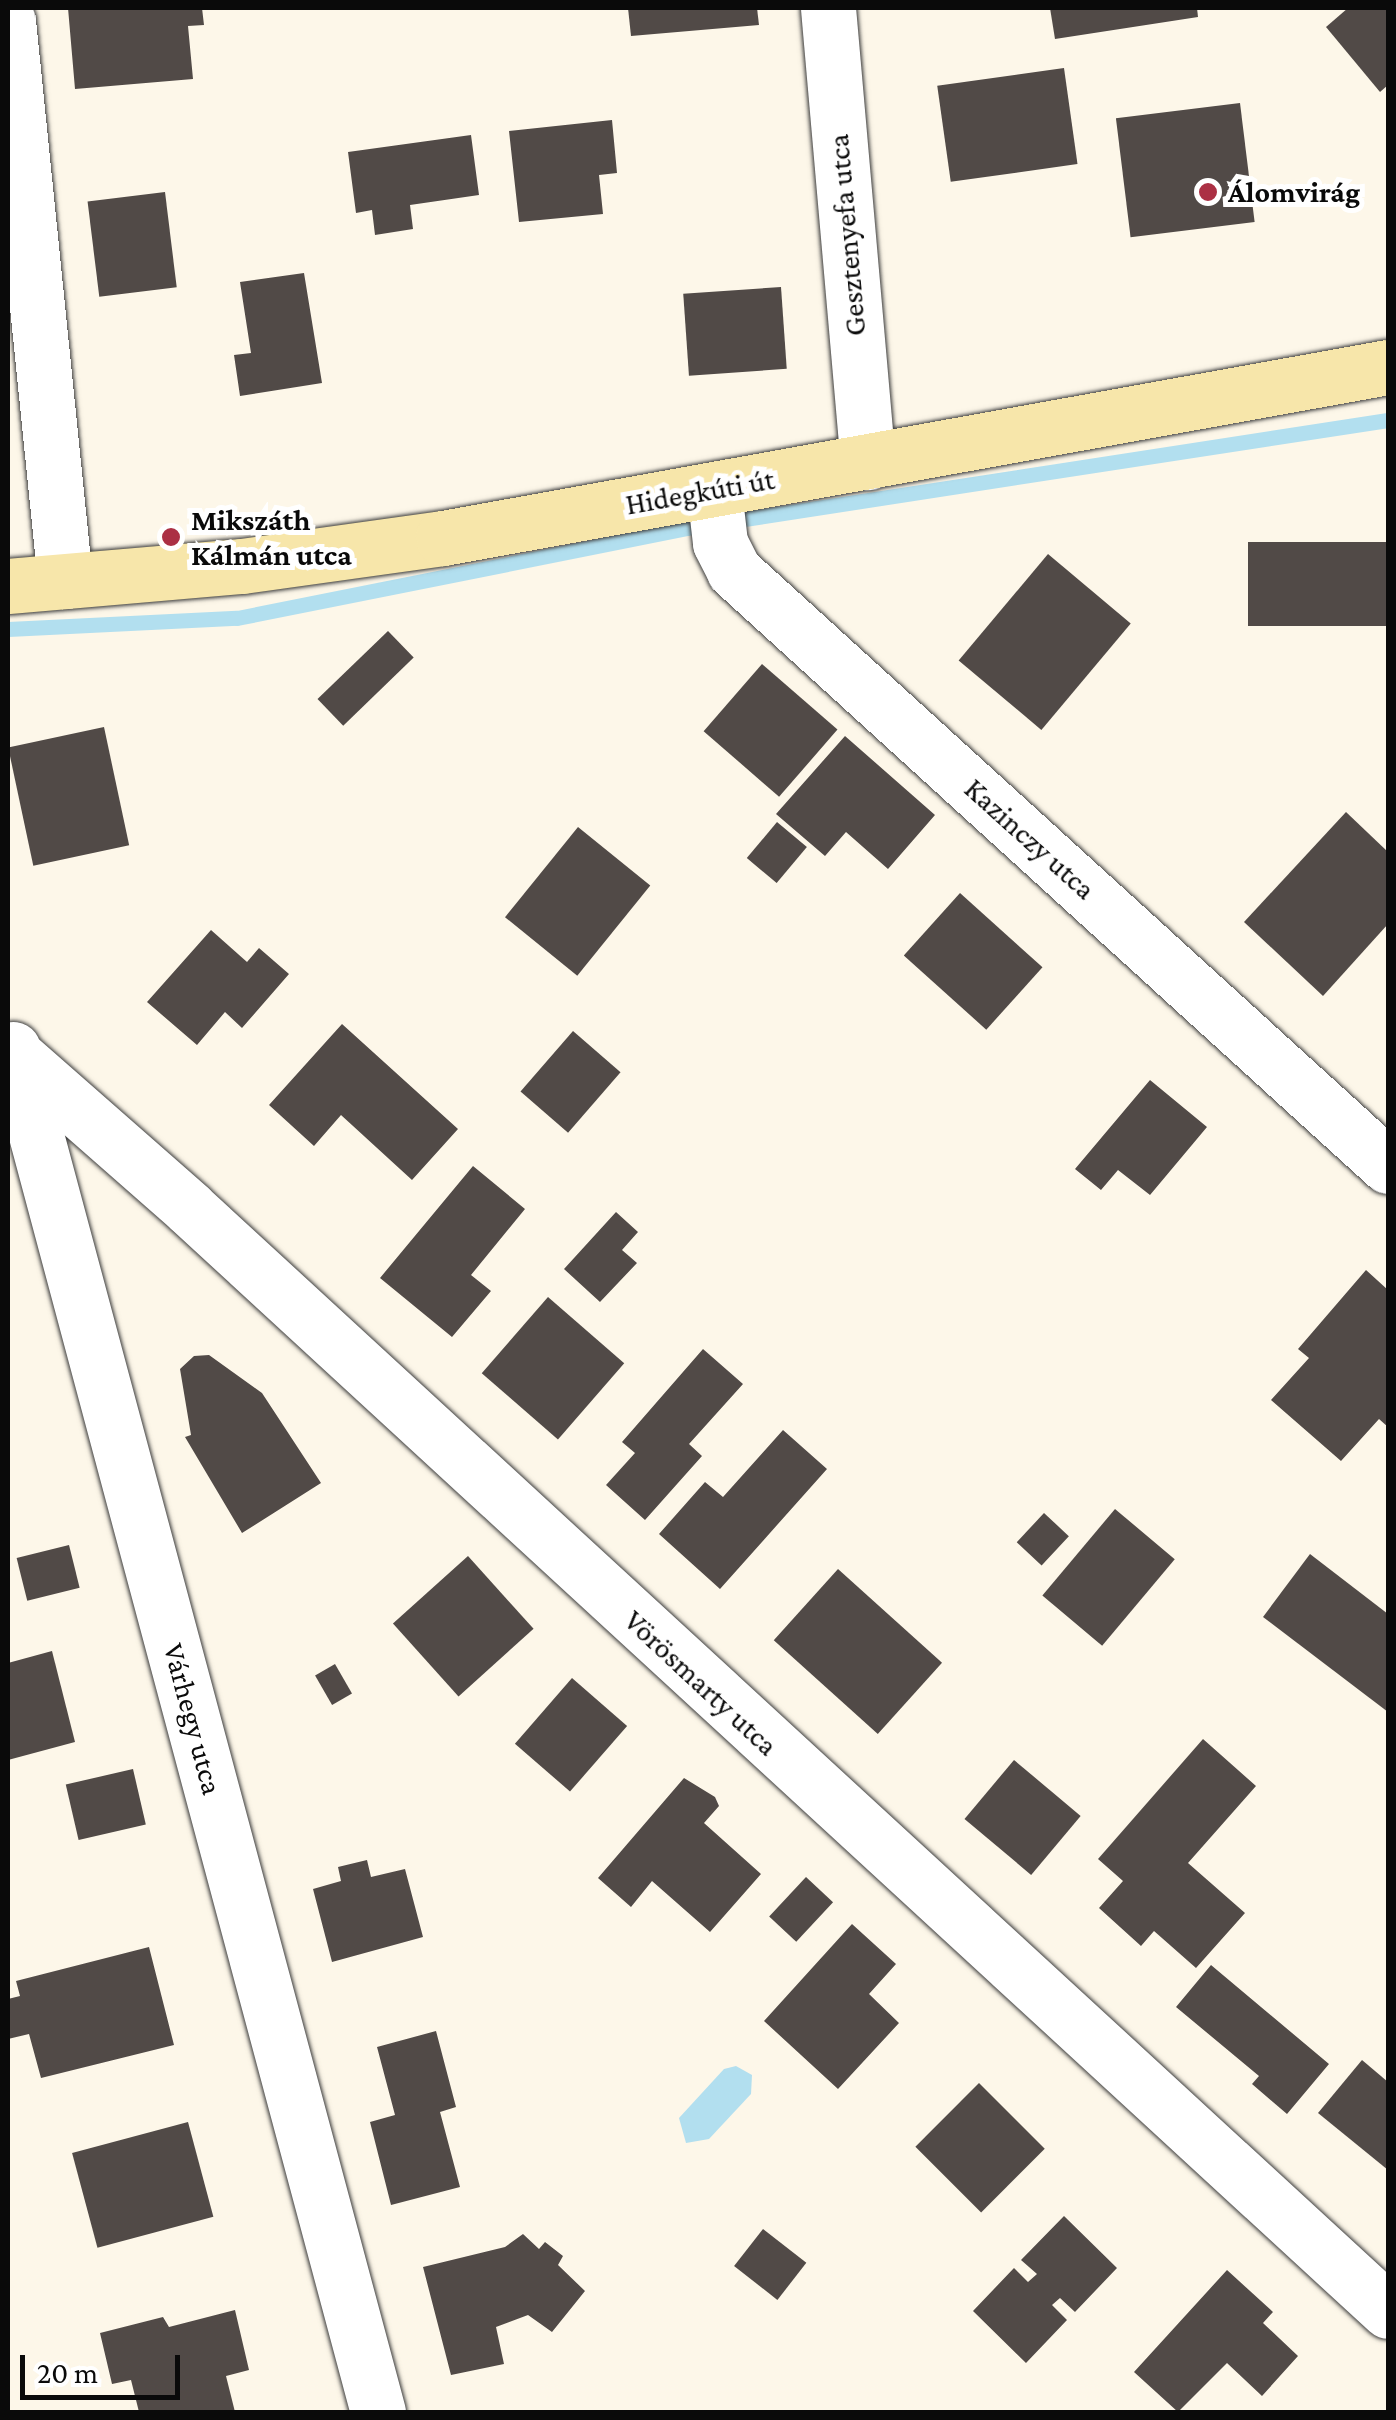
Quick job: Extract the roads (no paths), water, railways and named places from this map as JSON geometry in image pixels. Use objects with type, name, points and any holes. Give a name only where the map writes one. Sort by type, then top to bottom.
[{"type":"main road","name":"Hidegkúti út","points":[[8,586],[242,566],[444,538],[717,511],[868,462],[1388,367]]},
{"type":"street","name":"Gesztenyefa utca","points":[[828,8],[868,462]]},
{"type":"street","points":[[8,22],[65,582]]},
{"type":"street","name":"Kazinczy utca","points":[[717,511],[734,570],[1388,1166]]},
{"type":"street","name":"Vörösmarty utca","points":[[11,1040],[1388,2311]]},
{"type":"street","name":"Várhegy utca","points":[[11,1040],[378,2412]]},
{"type":"water","points":[[736,2066],[752,2075],[751,2094],[709,2139],[686,2143],[679,2118],[724,2069]]},
{"type":"waterway","points":[[8,629],[237,618],[686,528],[1388,420]]},
{"type":"place","name":"Álomvirág","points":[[1208,192]]},
{"type":"place","name":"Mikszáth Kálmán utca","points":[[171,537]]}]
